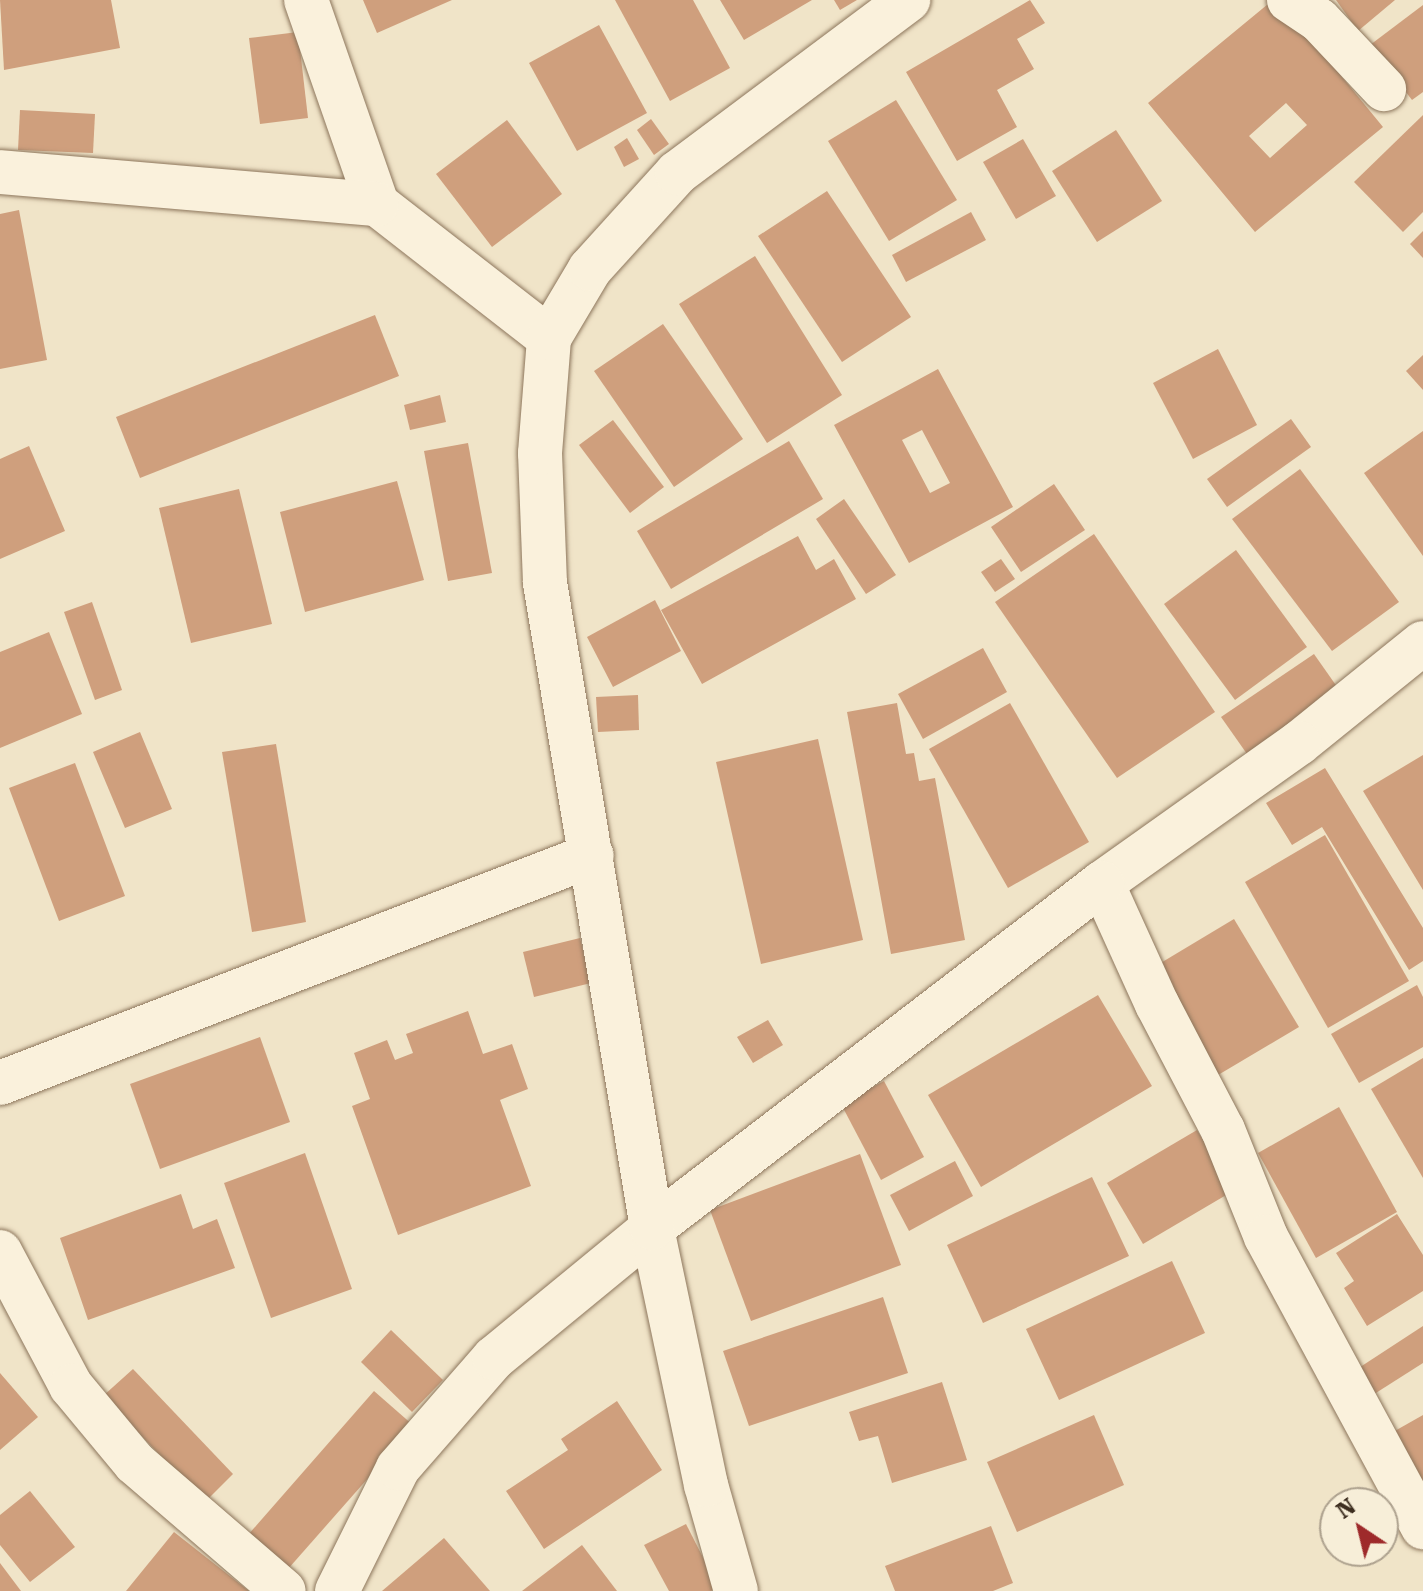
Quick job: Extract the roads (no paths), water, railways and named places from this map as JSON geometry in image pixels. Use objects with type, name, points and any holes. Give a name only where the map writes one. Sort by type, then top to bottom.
[{"type":"street","points":[[306,0],[377,204],[549,338]]},
{"type":"street","points":[[736,1591],[706,1485],[652,1228],[545,583],[540,453],[549,338],[590,269],[677,173],[908,0]]},
{"type":"street","points":[[1289,0],[1319,20],[1384,89]]},
{"type":"street","points":[[0,172],[377,204]]},
{"type":"street","points":[[337,1591],[398,1468],[494,1358],[652,1228],[1102,883],[1299,743],[1423,643]]},
{"type":"street","points":[[1,1080],[592,855]]},
{"type":"street","points":[[1102,883],[1157,1004],[1223,1130],[1266,1237],[1423,1527]]},
{"type":"street","points":[[0,1252],[71,1386],[135,1463],[284,1591]]}]
